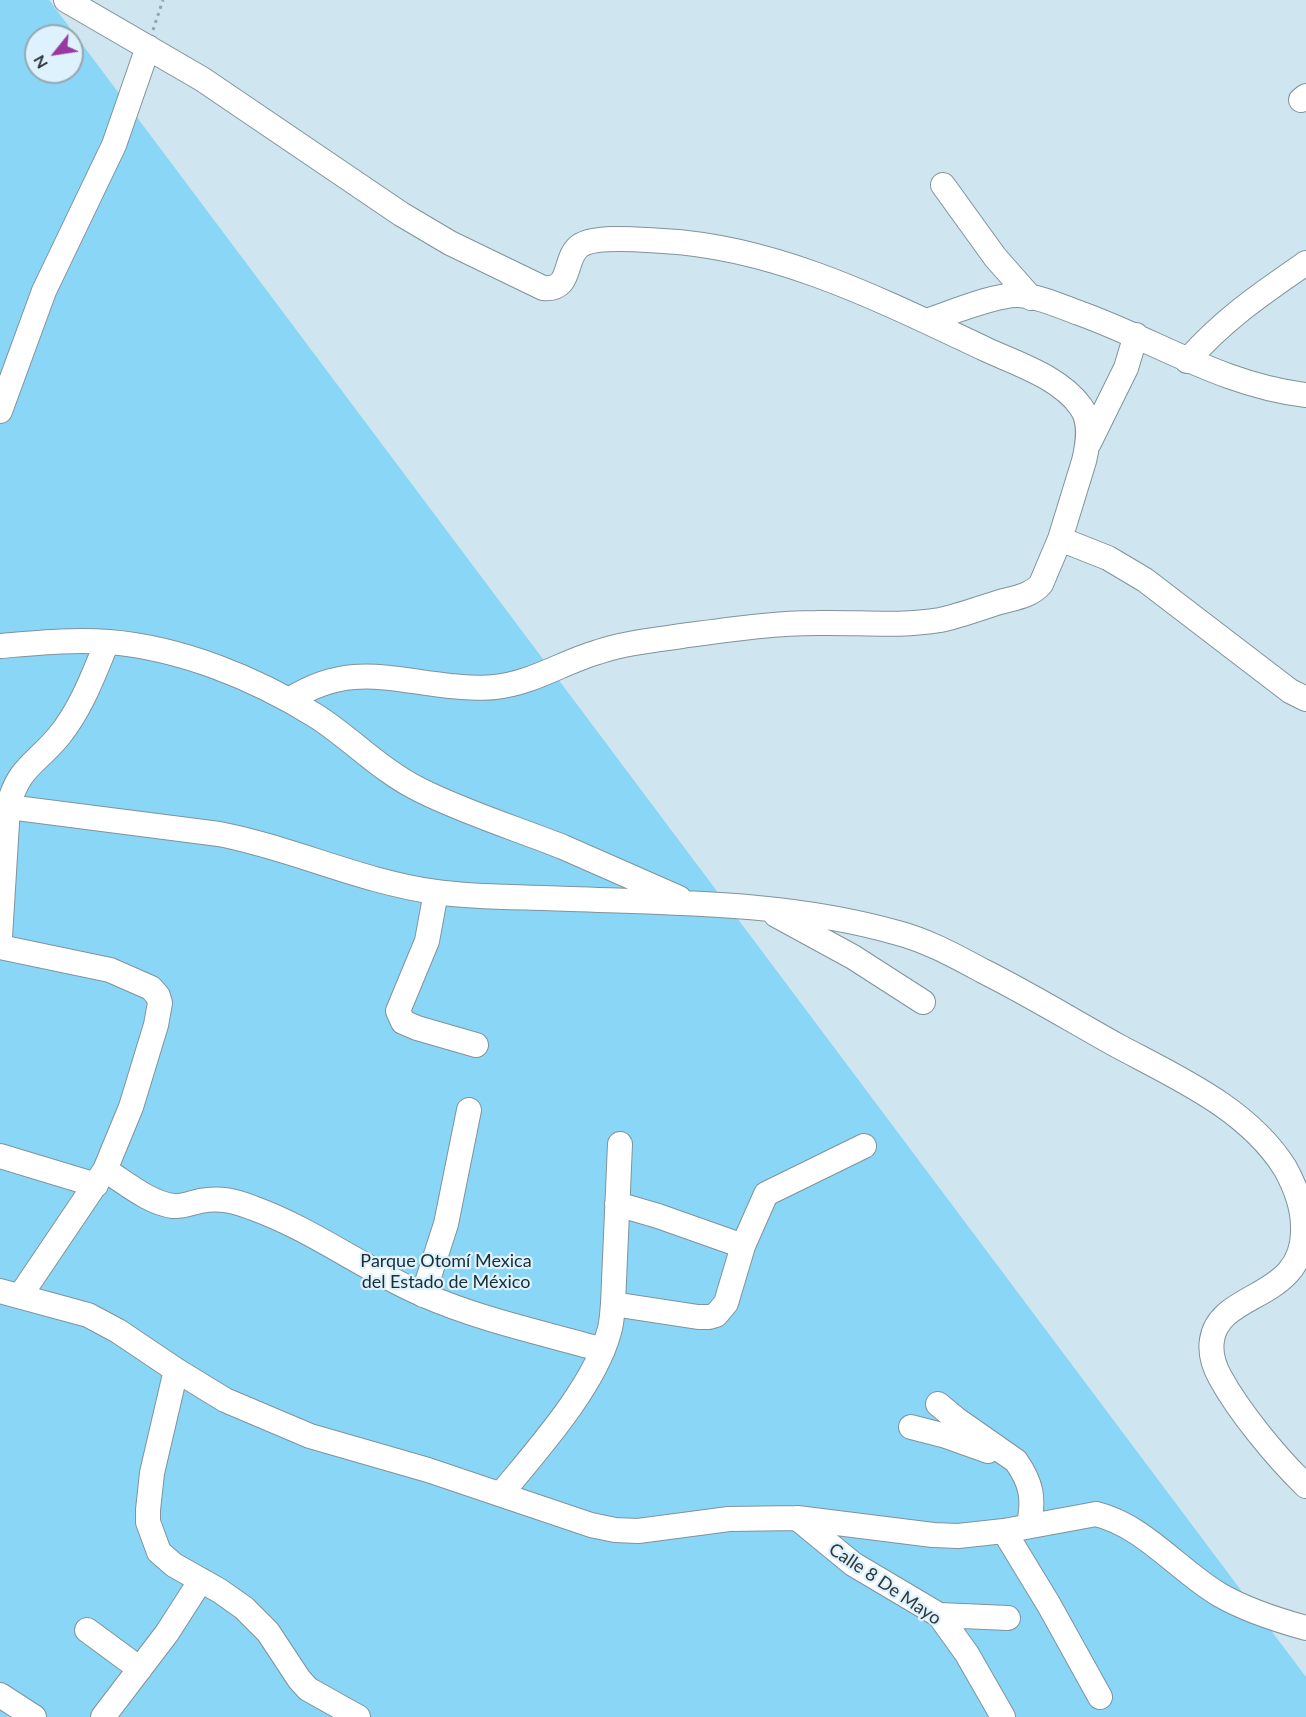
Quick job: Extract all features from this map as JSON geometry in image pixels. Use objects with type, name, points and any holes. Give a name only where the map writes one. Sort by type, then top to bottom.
[{"type":"street","points":[[66,0],[231,98],[401,214],[450,243],[543,288],[552,289],[563,280],[574,252],[586,242],[607,240],[664,242],[728,250],[796,268],[859,291],[926,321],[1050,380],[1063,389],[1084,411],[1088,427],[1087,447],[1060,538],[1051,563],[1038,588],[1023,596],[939,620],[868,625],[818,623],[776,625],[625,645],[596,652],[520,683],[495,687],[473,688],[376,675],[354,676],[309,687],[289,700]]},
{"type":"street","points":[[0,411],[44,291],[114,145],[148,47]]},
{"type":"street","points":[[943,185],[995,257],[1031,298]]},
{"type":"street","points":[[1187,361],[1204,341],[1237,311],[1306,263]]},
{"type":"street","points":[[926,321],[1001,297],[1020,295],[1102,321],[1136,335],[1187,361],[1258,387],[1306,395]]},
{"type":"street","points":[[1087,447],[1125,368],[1136,335]]},
{"type":"street","points":[[1060,538],[1108,558],[1145,580],[1290,691],[1306,699]]},
{"type":"street","points":[[0,646],[54,642],[107,642],[147,646],[173,652],[236,676],[289,700],[317,717],[394,775],[417,789],[456,807],[562,847],[690,903]]},
{"type":"street","points":[[0,938],[4,806],[19,777],[58,737],[71,718],[87,690],[107,642]]},
{"type":"street","points":[[4,806],[252,840],[376,878],[436,892],[690,903],[768,910],[852,922],[900,933],[936,946],[1188,1083],[1255,1131],[1276,1155],[1298,1197],[1303,1218],[1304,1239],[1300,1255],[1290,1272],[1228,1313],[1217,1324],[1212,1338],[1214,1362],[1220,1377],[1244,1412],[1265,1440],[1306,1486]]},
{"type":"street","points":[[436,892],[427,941],[398,1011],[403,1022],[476,1045]]},
{"type":"street","points":[[768,910],[784,921],[853,957],[923,1002]]},
{"type":"street","points":[[0,947],[110,970],[143,984],[158,996],[160,1003],[159,1014],[131,1107],[100,1177],[10,1293],[88,1315],[118,1331],[225,1400],[310,1436],[390,1458],[501,1494],[548,1512],[615,1530],[638,1531],[729,1519],[796,1518],[933,1536],[958,1536],[1004,1531],[1096,1514],[1110,1517],[1130,1528],[1219,1594],[1242,1606],[1306,1628]]},
{"type":"street","points":[[423,1295],[446,1224],[469,1110]]},
{"type":"street","points":[[501,1494],[546,1439],[579,1393],[603,1350],[610,1330],[620,1144]]},
{"type":"street","points":[[613,1304],[698,1317],[716,1315],[726,1304],[743,1246],[766,1194],[864,1146]]},
{"type":"street","points":[[0,1156],[100,1177],[176,1206],[213,1198],[224,1198],[258,1209],[326,1242],[423,1295],[472,1314],[603,1350]]},
{"type":"street","points":[[617,1204],[743,1246]]},
{"type":"street","points":[[176,1370],[152,1473],[148,1522],[159,1552],[174,1565],[244,1608],[258,1621],[298,1679],[308,1689],[358,1717]]},
{"type":"street","points":[[938,1404],[1016,1461],[1031,1491],[1032,1510],[1029,1526]]},
{"type":"street","points":[[911,1427],[946,1436],[1016,1461]]},
{"type":"street","name":"Calle 8 De Mayo","points":[[796,1518],[853,1564],[939,1615],[967,1654],[1003,1717]]},
{"type":"street","points":[[1004,1531],[1049,1605],[1100,1697]]},
{"type":"street","points":[[103,1717],[167,1633],[201,1580]]},
{"type":"street","points":[[939,1615],[1008,1618]]},
{"type":"street","points":[[87,1630],[140,1670]]},
{"type":"street","points":[[0,1695],[34,1717]]},
{"type":"path","points":[[148,47],[163,0]]},
{"type":"green space","name":"Parque Otomí Mexica del Estado de México","points":[[0,0],[49,0],[67,24],[24,24],[24,84],[84,84],[84,47],[1306,1677],[1306,1717],[0,1717]]}]
